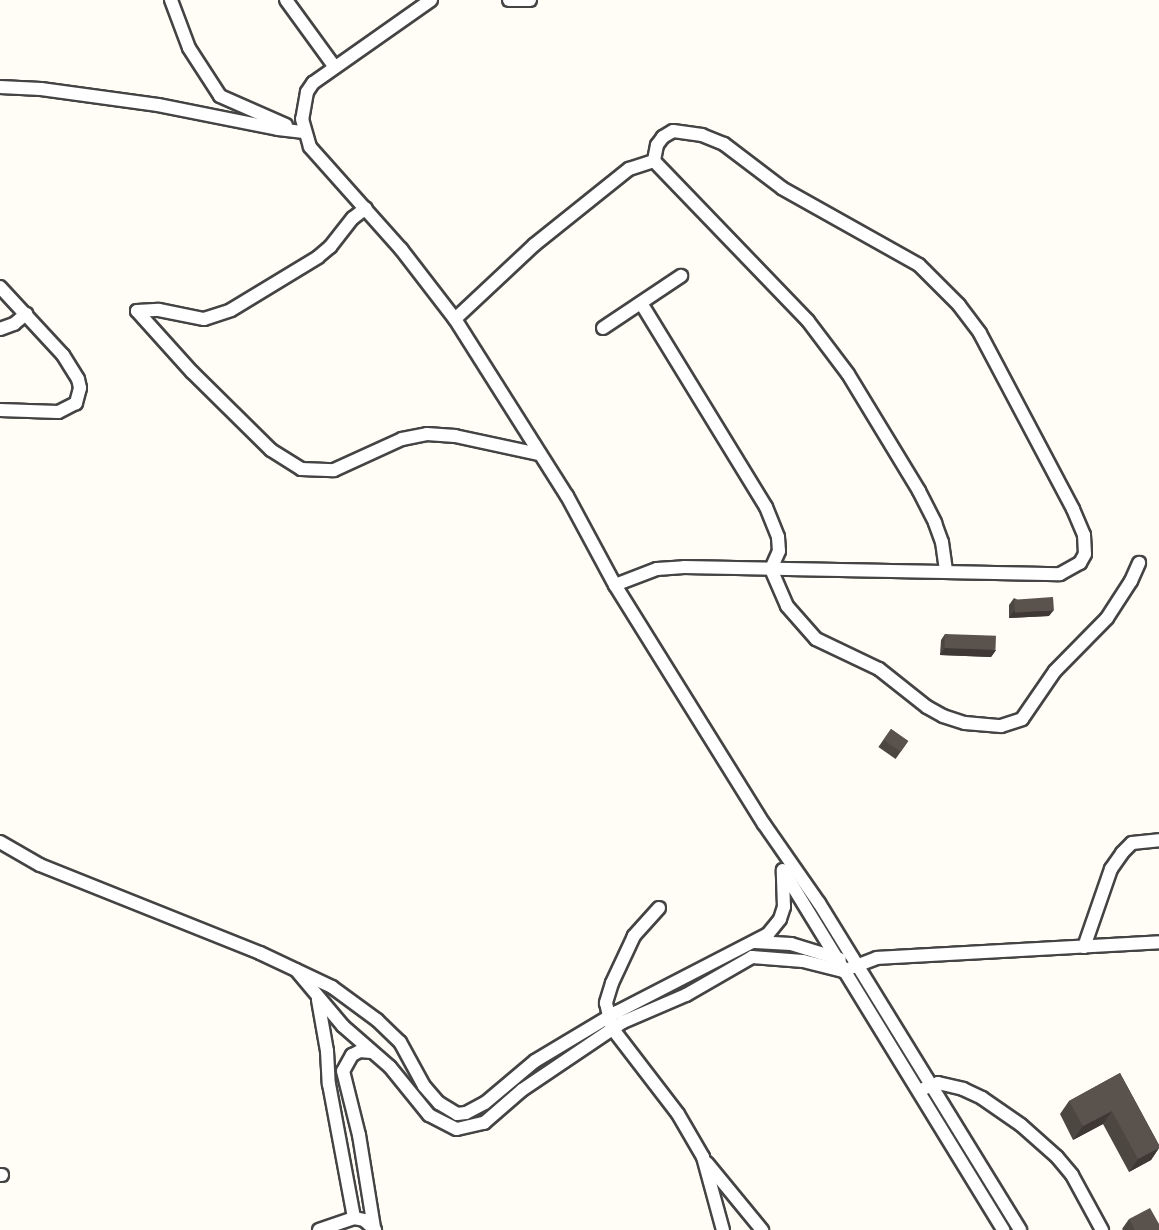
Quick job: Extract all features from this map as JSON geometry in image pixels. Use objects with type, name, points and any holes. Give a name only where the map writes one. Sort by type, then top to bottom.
[{"type":"street","points":[[171,0],[189,48],[220,96],[304,132]]},
{"type":"street","points":[[286,0],[334,66]]},
{"type":"street","points":[[432,0],[334,66],[313,83],[307,92],[302,119],[310,147],[320,162],[366,208],[455,320],[538,454],[567,496],[615,585],[764,824],[802,878],[858,966],[1003,1230]]},
{"type":"street","points":[[509,0],[530,0]]},
{"type":"street","points":[[0,87],[41,89],[158,105],[304,132]]},
{"type":"street","points":[[615,585],[657,569],[684,567],[1060,574],[1080,563],[1085,554],[1084,534],[1073,509],[980,333],[959,305],[919,265],[782,188],[724,144],[702,135],[673,131],[663,137],[657,145],[654,161]]},
{"type":"street","points":[[455,320],[534,244],[630,169],[641,163],[654,161]]},
{"type":"street","points":[[654,161],[808,321],[848,374],[936,523],[942,542],[946,571]]},
{"type":"street","points":[[366,208],[353,218],[330,247],[318,257],[216,316],[204,319],[159,310],[137,311],[192,372],[271,450],[301,468],[334,470],[402,439],[427,434],[455,436],[538,454]]},
{"type":"street","points":[[603,328],[681,276]]},
{"type":"street","points":[[0,287],[63,355],[78,379],[80,395],[76,403],[58,412],[0,410]]},
{"type":"street","points":[[641,303],[766,507],[778,537],[778,551],[771,569],[787,606],[816,639],[879,669],[927,707],[944,716],[965,723],[1001,726],[1022,719],[1056,671],[1107,618],[1131,581],[1139,562]]},
{"type":"street","points":[[0,329],[14,324],[26,314]]},
{"type":"street","points":[[764,824],[783,870],[838,958],[843,971],[1020,1230]]},
{"type":"street","points":[[1084,947],[1111,869],[1122,853],[1132,843],[1159,840]]},
{"type":"street","points":[[0,842],[40,865],[249,948],[332,987],[377,1020],[399,1042],[424,1086],[439,1103],[456,1114],[466,1113],[485,1103],[535,1061],[611,1022],[695,970],[768,934],[780,919],[785,893],[783,870]]},
{"type":"street","points":[[659,908],[634,936],[612,983],[606,1004],[611,1022],[678,1114],[703,1157],[762,1230]]},
{"type":"street","points":[[752,942],[791,944],[858,966]]},
{"type":"street","points":[[296,970],[318,999],[371,1052],[390,1067],[429,1115],[443,1124],[464,1129],[483,1123],[611,1022],[686,995],[752,957],[803,961],[843,971],[877,958],[1159,942]]},
{"type":"street","points":[[318,999],[327,1051],[329,1084],[354,1218]]},
{"type":"street","points":[[371,1052],[360,1051],[352,1055],[343,1071],[359,1135],[375,1229]]},
{"type":"street","points":[[925,1088],[945,1084],[963,1089],[982,1098],[1021,1125],[1057,1157],[1072,1175],[1102,1230]]},
{"type":"street","points":[[703,1157],[723,1230]]},
{"type":"street","points":[[319,1230],[354,1218],[364,1220],[375,1229]]},
{"type":"building","points":[[1053,597],[1054,610],[1015,613],[1014,600]]},
{"type":"building","points":[[945,634],[996,636],[995,650],[945,648]]},
{"type":"building","points":[[891,729],[908,741],[901,752],[884,740]]},
{"type":"building","points":[[1120,1073],[1159,1145],[1159,1148],[1138,1159],[1112,1111],[1083,1126],[1069,1101]]},
{"type":"building","points":[[1150,1208],[1159,1224],[1159,1230],[1135,1230],[1129,1219]]}]
